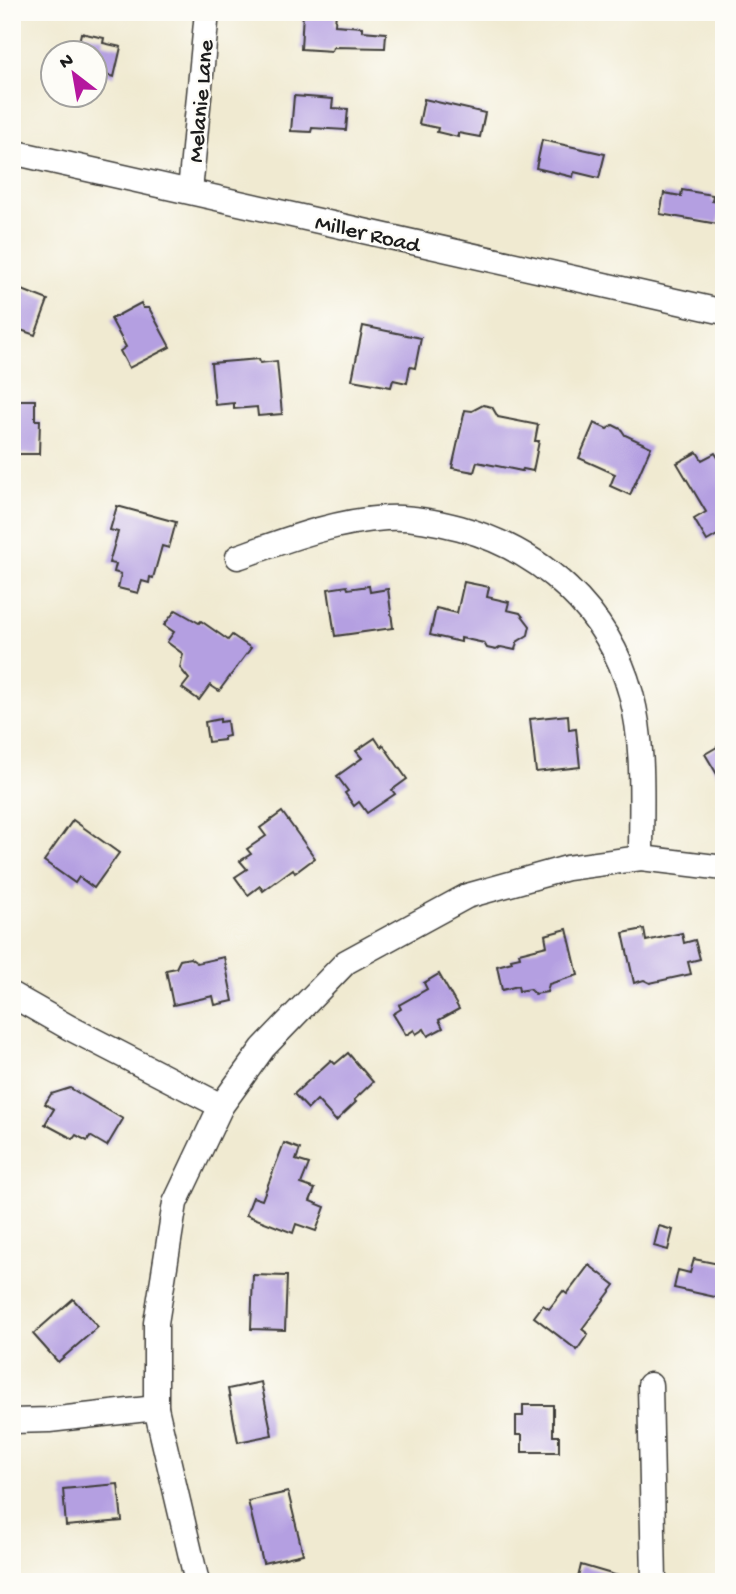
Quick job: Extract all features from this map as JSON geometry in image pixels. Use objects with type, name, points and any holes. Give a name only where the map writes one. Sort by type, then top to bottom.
[{"type":"street","name":"Melanie Lane","points":[[190,191],[207,12]]},
{"type":"street","name":"Miller Road","points":[[12,152],[724,312]]},
{"type":"street","points":[[238,557],[309,532],[387,518],[443,524],[483,535],[521,552],[553,573],[582,601],[598,625],[616,657],[631,693],[638,724],[641,766],[641,858]]},
{"type":"street","points":[[197,1582],[156,1408],[156,1324],[175,1203],[221,1106],[263,1048],[346,962],[467,896],[568,868],[641,858],[724,868]]},
{"type":"street","points":[[12,995],[221,1106]]},
{"type":"street","points":[[650,1385],[654,1582]]},
{"type":"street","points":[[12,1421],[49,1420],[156,1408]]},
{"type":"building","points":[[303,12],[336,12],[335,25],[362,27],[362,31],[386,33],[385,48],[333,47],[332,51],[301,49]]},
{"type":"building","points":[[81,33],[104,38],[80,38]]},
{"type":"building","points":[[108,44],[121,47],[114,77],[108,76]]},
{"type":"building","points":[[294,96],[333,99],[332,108],[348,109],[346,130],[312,128],[311,132],[291,131]]},
{"type":"building","points":[[424,99],[485,113],[480,137],[458,133],[458,137],[437,132],[438,128],[419,124]]},
{"type":"building","points":[[542,140],[605,154],[599,178],[574,172],[573,177],[536,168]]},
{"type":"building","points":[[682,190],[713,195],[712,201],[722,203],[718,224],[660,214],[664,193],[681,196]]},
{"type":"building","points":[[12,286],[48,300],[35,335],[12,327]]},
{"type":"building","points":[[141,303],[143,308],[149,308],[170,347],[129,368],[120,351],[126,347],[111,319]]},
{"type":"building","points":[[363,326],[421,338],[415,368],[410,367],[407,383],[393,380],[391,387],[352,380]]},
{"type":"building","points":[[259,359],[260,363],[277,361],[282,414],[258,416],[257,407],[234,409],[234,403],[215,405],[211,363]]},
{"type":"building","points":[[12,400],[35,400],[35,420],[40,420],[39,454],[12,454]]},
{"type":"building","points":[[483,405],[492,407],[498,417],[538,425],[535,441],[539,441],[533,471],[477,462],[474,472],[452,468],[465,410],[472,411]]},
{"type":"building","points":[[594,423],[607,429],[613,425],[625,435],[651,447],[630,495],[610,486],[615,474],[579,458]]},
{"type":"building","points":[[697,452],[702,460],[715,453],[724,467],[724,531],[707,541],[694,519],[706,512],[677,463]]},
{"type":"building","points":[[117,506],[176,522],[169,548],[162,546],[153,578],[150,577],[149,583],[142,581],[138,593],[118,588],[121,574],[114,572],[116,564],[109,563],[118,532],[110,530]]},
{"type":"building","points":[[464,582],[489,587],[487,597],[509,602],[507,610],[520,613],[530,626],[528,635],[517,642],[515,650],[501,647],[496,650],[487,648],[484,643],[461,638],[461,642],[430,635],[436,608],[457,613]]},
{"type":"building","points":[[347,586],[348,589],[369,586],[370,592],[388,589],[393,628],[335,636],[328,589]]},
{"type":"building","points":[[176,610],[199,623],[201,621],[228,640],[232,635],[251,648],[219,691],[210,685],[199,700],[182,688],[189,679],[180,668],[183,654],[167,642],[174,632],[164,625]]},
{"type":"building","points":[[568,715],[569,730],[576,729],[580,767],[536,772],[530,719]]},
{"type":"building","points":[[220,719],[220,722],[227,721],[229,736],[224,737],[224,740],[208,742],[205,722]]},
{"type":"building","points":[[375,738],[407,779],[392,790],[395,794],[367,813],[359,802],[354,806],[345,793],[348,791],[337,776],[362,758],[356,751]]},
{"type":"building","points":[[724,743],[724,786],[705,754]]},
{"type":"building","points":[[282,812],[315,858],[295,873],[293,869],[263,891],[260,886],[248,895],[235,877],[247,869],[240,861],[251,854],[247,849],[266,836],[260,828]]},
{"type":"building","points":[[73,820],[119,853],[94,888],[79,877],[75,883],[44,861]]},
{"type":"building","points":[[567,929],[578,975],[549,984],[547,992],[535,994],[530,989],[519,991],[518,986],[502,990],[497,966],[512,962],[511,959],[520,957],[519,953],[547,946],[545,935]]},
{"type":"building","points":[[644,929],[646,941],[682,933],[684,943],[695,940],[700,959],[688,962],[691,974],[650,983],[644,980],[634,983],[623,933]]},
{"type":"building","points":[[224,957],[233,1001],[215,1005],[213,996],[173,1005],[166,970],[176,968],[180,960],[190,958],[197,963]]},
{"type":"building","points":[[439,974],[459,1009],[439,1020],[443,1028],[428,1036],[424,1029],[416,1034],[414,1030],[406,1035],[393,1014],[401,1009],[399,1005],[427,989],[424,983]]},
{"type":"building","points":[[348,1053],[373,1082],[336,1121],[317,1100],[308,1109],[294,1094],[331,1060],[335,1064]]},
{"type":"building","points":[[70,1088],[123,1119],[107,1146],[90,1136],[87,1141],[76,1135],[73,1139],[45,1124],[54,1109],[45,1104],[51,1094]]},
{"type":"building","points":[[284,1143],[300,1149],[296,1160],[309,1164],[301,1184],[315,1189],[310,1201],[325,1207],[316,1231],[296,1224],[293,1233],[246,1215],[253,1197],[262,1200]]},
{"type":"building","points":[[659,1226],[673,1230],[668,1250],[654,1246]]},
{"type":"building","points":[[694,1259],[724,1265],[724,1299],[674,1288],[678,1270],[690,1273]]},
{"type":"building","points":[[589,1265],[615,1285],[582,1329],[588,1334],[577,1350],[534,1317],[543,1305],[549,1309],[563,1291],[567,1294]]},
{"type":"building","points":[[253,1275],[287,1276],[285,1330],[251,1329]]},
{"type":"building","points":[[73,1299],[98,1327],[58,1362],[33,1334]]},
{"type":"building","points":[[261,1382],[272,1435],[238,1442],[228,1389]]},
{"type":"building","points":[[523,1405],[553,1405],[553,1436],[559,1436],[559,1452],[522,1452],[522,1435],[516,1435],[516,1416],[523,1416]]},
{"type":"building","points":[[118,1484],[122,1521],[66,1526],[63,1489]]},
{"type":"building","points":[[288,1492],[303,1554],[263,1563],[248,1501]]},
{"type":"building","points":[[581,1565],[625,1578],[624,1582],[577,1582]]}]
